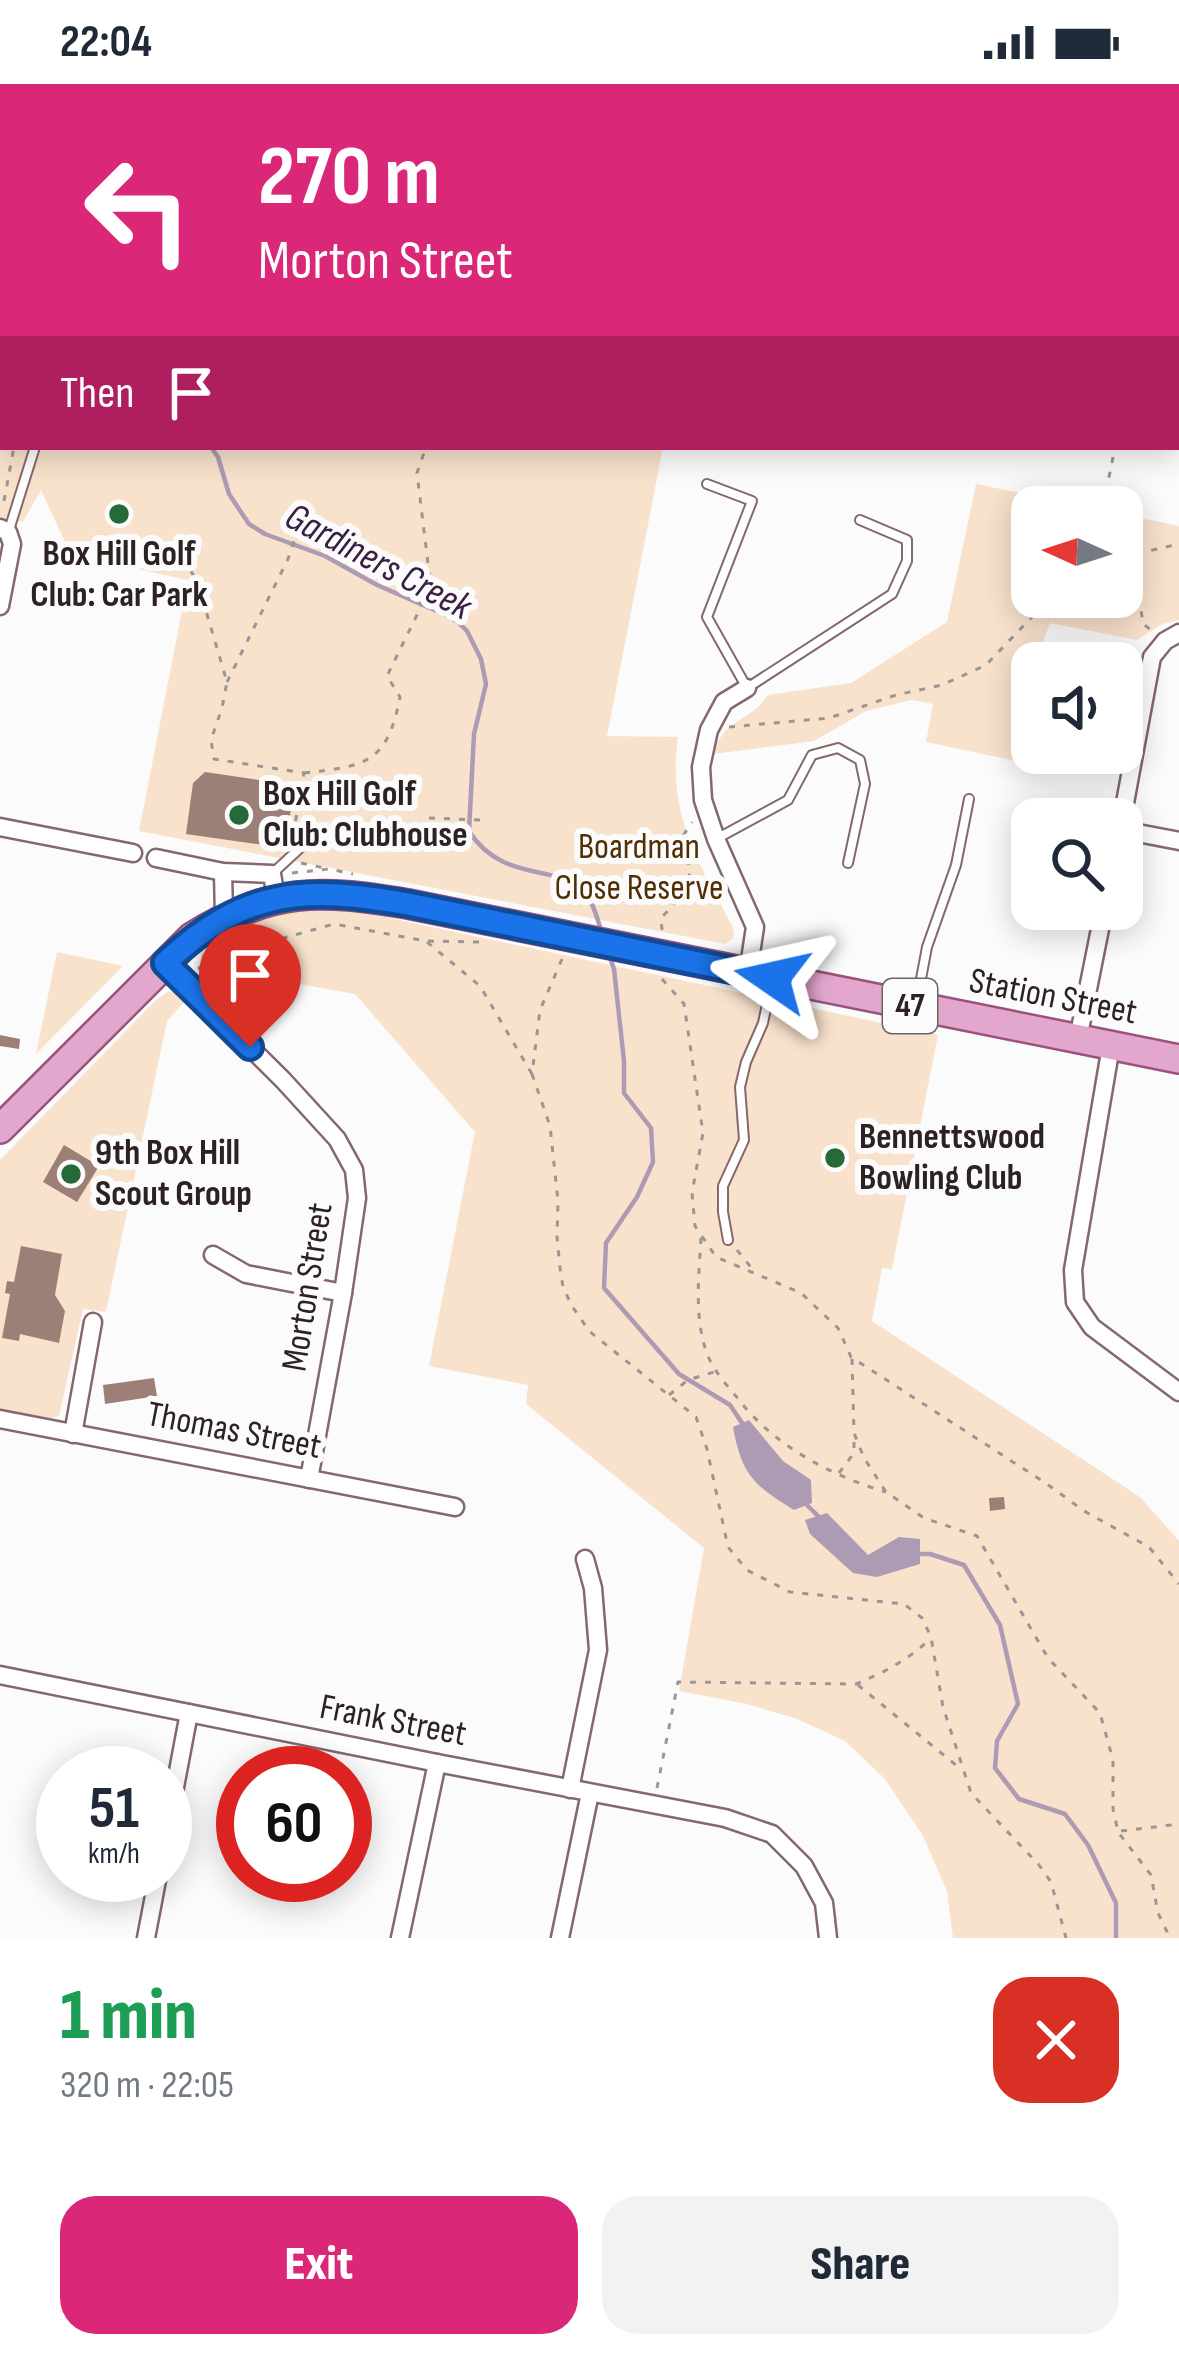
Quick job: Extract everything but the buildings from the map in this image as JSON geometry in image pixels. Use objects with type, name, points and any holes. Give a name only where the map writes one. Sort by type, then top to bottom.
[{"type":"main road","name":"Station Street","points":[[0,1129],[38,1088],[174,971],[193,937],[274,886],[299,894],[353,895],[568,947],[651,943],[760,976],[1179,1059]]},
{"type":"main road","name":"Station Street","points":[[0,1111],[38,1088]]},
{"type":"street","points":[[0,607],[11,544],[4,530]]},
{"type":"street","points":[[1126,798],[1152,657],[1172,637]]},
{"type":"street","points":[[747,688],[724,702],[710,730],[701,767],[703,800],[754,927],[760,976]]},
{"type":"street","points":[[0,827],[133,853]]},
{"type":"street","points":[[1143,834],[1179,842]]},
{"type":"street","name":"Station Street","points":[[156,858],[274,886]]},
{"type":"street","points":[[223,872],[224,917]]},
{"type":"street","points":[[1078,1039],[1100,930]]},
{"type":"street","name":"Morton Street","points":[[174,971],[284,1080],[337,1139],[354,1170],[357,1198],[309,1480]]},
{"type":"street","points":[[1111,1046],[1073,1270],[1076,1302],[1092,1327],[1179,1392]]},
{"type":"street","points":[[213,1255],[247,1274],[343,1293]]},
{"type":"street","points":[[73,1434],[93,1322]]},
{"type":"street","name":"Thomas Street","points":[[0,1419],[455,1507]]},
{"type":"street","points":[[570,1789],[598,1651],[593,1588],[585,1559]]},
{"type":"street","name":"Frank Street","points":[[0,1675],[725,1818],[772,1834],[804,1865],[824,1903],[828,1938]]},
{"type":"street","points":[[183,1746],[189,1713]]},
{"type":"street","points":[[400,1938],[437,1763]]},
{"type":"street","points":[[560,1938],[590,1793]]},
{"type":"street","points":[[146,1938],[153,1902]]},
{"type":"lane","points":[[4,530],[34,450]]},
{"type":"lane","points":[[707,484],[752,502],[707,617],[747,688],[892,594],[907,561],[907,540],[860,520]]},
{"type":"lane","points":[[716,839],[788,800],[812,755],[838,748],[860,760],[865,784],[848,862]]},
{"type":"lane","points":[[915,1007],[927,947],[956,865],[969,799]]},
{"type":"lane","points":[[274,886],[300,848]]},
{"type":"lane","points":[[728,1240],[723,1186],[744,1140],[740,1087],[763,1023],[760,976]]},
{"type":"path","points":[[3,508],[13,450]]},
{"type":"path","points":[[301,520],[288,559],[227,682],[211,740],[214,759],[304,773],[345,769],[376,757],[394,726],[400,698],[387,676],[430,580],[417,473],[425,450]]},
{"type":"path","points":[[1107,486],[1114,450]]},
{"type":"path","points":[[1143,552],[1179,544]]},
{"type":"path","points":[[184,558],[198,584],[227,682]]},
{"type":"path","points":[[710,730],[829,718],[896,694],[942,685],[986,665],[1030,618]]},
{"type":"path","points":[[1142,618],[1143,624],[1172,637]]},
{"type":"path","points":[[304,773],[288,861],[329,868]]},
{"type":"path","points":[[651,943],[661,918],[689,885],[683,836],[703,800]]},
{"type":"path","points":[[429,818],[481,820]]},
{"type":"path","points":[[174,971],[334,924],[426,941],[476,941]]},
{"type":"path","points":[[426,941],[480,986],[532,1074],[553,1143],[562,1287],[589,1331],[697,1417],[728,1547],[747,1570],[790,1592],[904,1604],[922,1618],[932,1637],[943,1706],[971,1793],[1051,1882],[1066,1938]]},
{"type":"path","points":[[532,1074],[540,1010],[568,947]]},
{"type":"path","points":[[662,979],[684,1004],[703,1132],[692,1193],[695,1226],[716,1257],[801,1293],[838,1328],[851,1357],[854,1433],[854,1453],[838,1474]]},
{"type":"path","points":[[701,1236],[698,1309],[706,1353],[727,1388],[754,1420],[807,1459],[886,1492],[924,1518],[977,1537],[1048,1658],[1100,1713],[1114,1760],[1113,1809],[1118,1832],[1151,1875],[1158,1913],[1170,1938]]},
{"type":"path","points":[[728,1240],[756,1274]]},
{"type":"path","points":[[851,1357],[1084,1511],[1149,1547],[1179,1584]]},
{"type":"path","points":[[668,1396],[688,1380],[717,1371]]},
{"type":"path","points":[[854,1433],[886,1492]]},
{"type":"path","points":[[654,1804],[678,1682],[856,1684],[912,1656],[932,1637]]},
{"type":"path","points":[[856,1684],[962,1770]]},
{"type":"path","points":[[1118,1832],[1179,1824]]},
{"type":"green space","name":"Boardman Close Reserve","points":[[0,450],[662,450],[607,736],[678,737],[681,814],[734,938],[725,944],[139,831],[188,580],[71,555],[41,490],[23,522],[0,517]]},
{"type":"green space","points":[[976,484],[1011,491],[1011,618],[1143,618],[1143,518],[1179,526],[1179,620],[1162,624],[1137,640],[1050,623],[1043,642],[1011,642],[1011,760],[926,742],[933,704],[912,700],[866,711],[814,741],[713,754],[730,726],[768,695],[851,683],[947,622]]},
{"type":"green space","points":[[321,908],[385,917],[938,1035],[892,1269],[882,1268],[872,1321],[1140,1497],[1179,1541],[1179,1938],[953,1938],[947,1891],[922,1834],[884,1778],[845,1741],[797,1719],[679,1691],[704,1548],[526,1404],[528,1385],[429,1366],[475,1132],[355,994],[299,984],[247,1020],[200,973],[201,954],[239,926],[290,911]]},
{"type":"green space","points":[[57,952],[123,966],[36,1054]]},
{"type":"green space","points":[[168,992],[185,1001],[167,1021],[106,1312],[83,1309],[59,1416],[49,1419],[0,1410],[0,1160]]},
{"type":"shaded area","points":[[749,1420],[783,1461],[811,1480],[812,1503],[794,1510],[752,1477],[733,1427]]},
{"type":"shaded area","points":[[827,1513],[868,1555],[899,1537],[920,1539],[920,1564],[877,1577],[853,1573],[810,1534],[805,1520]]},
{"type":"waterway","name":"Gardiners Creek","points":[[213,450],[229,494],[249,524],[446,615],[467,631],[481,659],[486,684],[474,734],[469,831],[498,859],[575,884],[589,898],[601,930]]},
{"type":"waterway","name":"Gardiners Creek","points":[[610,958],[624,1093],[651,1128],[653,1162],[637,1197],[606,1243],[604,1288],[679,1374],[730,1405],[744,1426]]},
{"type":"waterway","name":"Gardiners Creek","points":[[802,1500],[820,1518]]},
{"type":"waterway","name":"Gardiners Creek","points":[[917,1554],[964,1565],[1000,1625],[1018,1704],[997,1741],[995,1768],[1019,1799],[1065,1814],[1088,1845],[1116,1903],[1116,1938]]},
{"type":"place","name":"Box Hill Golf Club: Car Park","points":[[119,514]]},
{"type":"place","name":"Box Hill Golf Club: Clubhouse","points":[[239,815]]},
{"type":"place","name":"Bennettswood Bowling Club","points":[[835,1158]]},
{"type":"place","name":"9th Box Hill Scout Group","points":[[71,1174]]},
{"type":"route","points":[[250,1047],[165,963],[224,917],[299,894],[353,895],[408,904],[772,978]]}]
